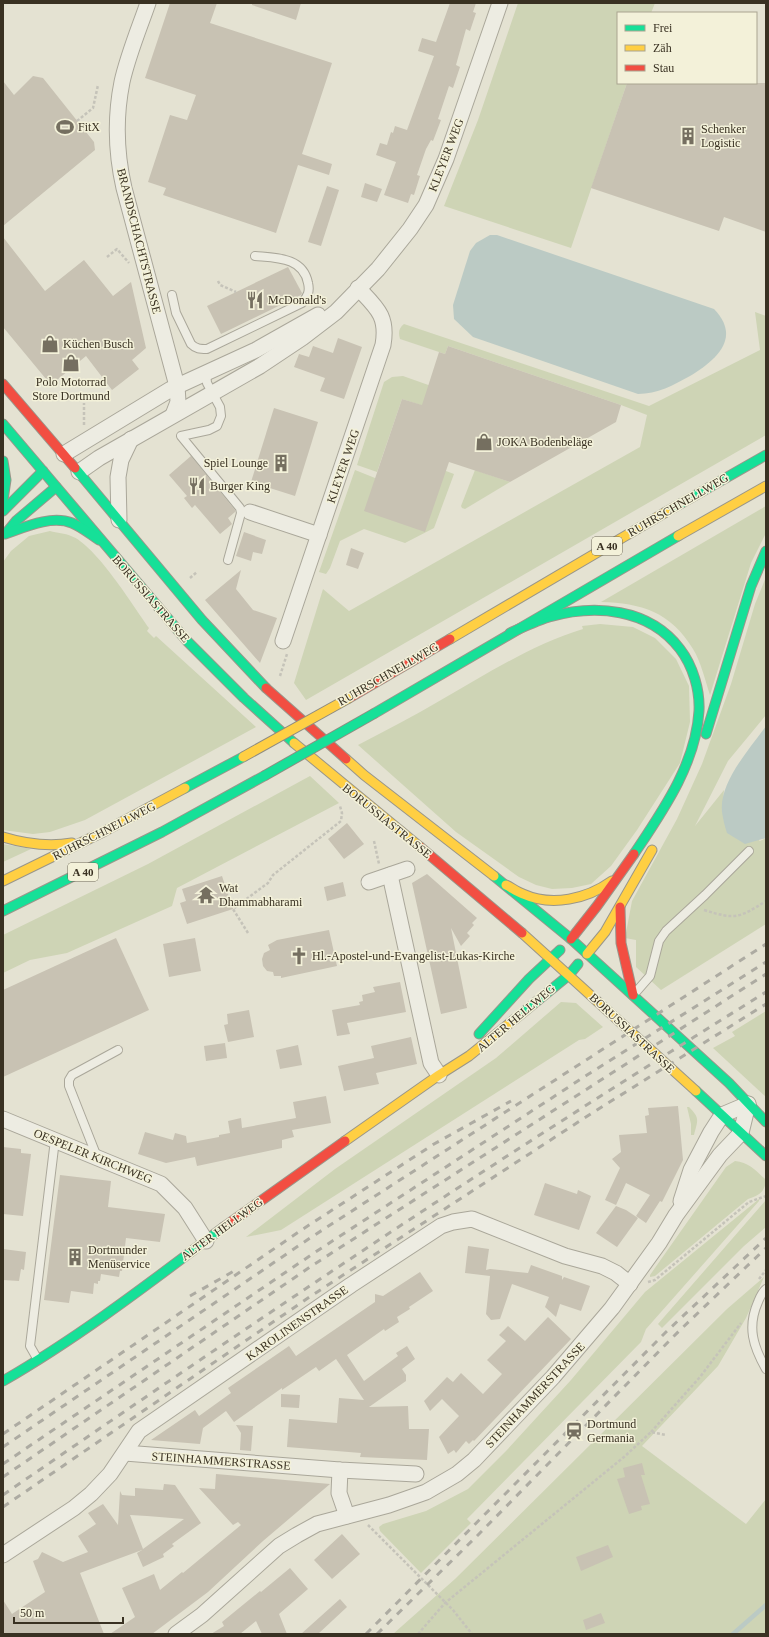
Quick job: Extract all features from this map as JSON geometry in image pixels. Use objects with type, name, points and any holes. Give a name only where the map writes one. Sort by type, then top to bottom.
[{"type":"main road","name":"BORUSSIASTRASSE","points":[[3,384],[52,463],[58,485],[99,540],[172,624],[222,677],[341,784],[459,880],[569,975],[766,1156]]},
{"type":"main road","name":"BORUSSIASTRASSE","points":[[3,424],[52,463],[76,474],[119,520],[202,620],[266,688],[364,775],[506,885],[571,939],[729,1083],[766,1122]]},
{"type":"main road","name":"RUHRSCHNELLWEG","points":[[3,881],[105,831],[243,758],[766,455]]},
{"type":"main road","points":[[3,461],[6,469],[3,500]]},
{"type":"main road","points":[[3,511],[52,463]]},
{"type":"main road","points":[[4,536],[16,521],[58,485]]},
{"type":"main road","name":"A 40","points":[[3,911],[162,832],[264,776],[766,486]]},
{"type":"main road","points":[[4,536],[38,523],[51,520],[61,520],[73,523],[99,540]]},
{"type":"main road","points":[[672,813],[695,763],[707,732],[751,586],[766,552]]},
{"type":"main road","points":[[506,885],[524,895],[552,900],[565,899],[585,896],[604,888],[619,875],[682,775],[692,750],[700,703],[697,682],[685,655],[673,640],[660,628],[645,620],[621,613],[598,611],[566,613],[550,616],[510,633]]},
{"type":"main road","points":[[3,837],[28,844],[55,846],[75,843],[105,831]]},
{"type":"main road","name":"ALTER HELLWEG","points":[[3,1381],[96,1322],[206,1241],[475,1052],[569,975],[606,932],[655,844]]},
{"type":"main road","name":"ALTER HELLWEG","points":[[439,1076],[529,980],[571,939],[585,923],[619,875]]},
{"type":"main road","points":[[620,907],[621,944],[632,995]]},
{"type":"street","name":"BRANDSCHACHTSTRASSE","points":[[148,3],[122,81],[117,120],[118,155],[124,188],[177,386]]},
{"type":"street","name":"KLEYER WEG","points":[[76,474],[131,439],[260,366],[302,338],[336,312],[393,251],[426,205],[446,159],[500,3]]},
{"type":"street","name":"KLEYER WEG","points":[[52,463],[177,386],[256,350],[306,323],[358,288]]},
{"type":"street","name":"KLEYER WEG","points":[[285,647],[319,535],[383,345],[386,332],[384,322],[378,311],[358,288]]},
{"type":"street","points":[[173,415],[178,402],[177,386]]},
{"type":"street","points":[[119,520],[118,476],[121,460],[131,439]]},
{"type":"street","points":[[250,512],[319,535]]},
{"type":"street","points":[[368,882],[385,872],[407,870]]},
{"type":"street","points":[[385,872],[431,1063],[439,1076]]},
{"type":"street","points":[[722,1115],[748,1104]]},
{"type":"street","points":[[741,1133],[748,1104]]},
{"type":"street","name":"STEINHAMMERSTRASSE","points":[[676,1215],[691,1170],[711,1132],[722,1115]]},
{"type":"street","name":"OESPELER KIRCHWEG","points":[[3,1119],[161,1184],[184,1208],[206,1241]]},
{"type":"street","name":"STEINHAMMERSTRASSE","points":[[176,1634],[202,1614],[250,1571],[288,1540],[317,1524],[389,1505],[426,1492],[457,1474],[474,1460],[637,1284],[676,1215],[720,1155],[741,1133]]},
{"type":"street","name":"KAROLINENSTRASSE","points":[[3,1555],[74,1508],[92,1494],[110,1474],[139,1431],[409,1246],[441,1226],[472,1219],[565,1256],[602,1266],[637,1284]]},
{"type":"street","name":"STEINHAMMERSTRASSE","points":[[125,1453],[340,1470],[416,1474]]},
{"type":"street","points":[[340,1470],[340,1493],[347,1516]]},
{"type":"lane","points":[[172,295],[176,313],[191,344],[195,348],[201,349],[207,349],[302,302],[307,297],[310,290],[307,278],[302,269],[295,263],[288,260],[255,256]]},
{"type":"lane","points":[[206,373],[207,383],[211,393],[220,407],[221,416],[218,426],[209,430],[181,436],[240,508],[241,513],[228,560]]},
{"type":"lane","points":[[632,995],[650,976],[659,941],[666,931],[749,851]]},
{"type":"lane","points":[[97,1157],[69,1086],[69,1080],[72,1075],[118,1050]]},
{"type":"lane","points":[[38,1360],[30,1346],[56,1141]]},
{"type":"lane","points":[[766,1289],[755,1308],[751,1324],[753,1340],[766,1369]]},
{"type":"path","points":[[77,121],[93,108],[98,85]]},
{"type":"path","points":[[107,257],[117,249],[127,261]]},
{"type":"path","points":[[218,281],[220,285],[236,292]]},
{"type":"path","points":[[84,403],[84,425]]},
{"type":"path","points":[[278,682],[285,647]]},
{"type":"path","points":[[248,933],[233,909],[268,883],[273,875],[340,821],[342,813],[340,806],[344,804]]},
{"type":"path","points":[[374,841],[385,872]]},
{"type":"path","points":[[688,911],[702,910],[725,917],[743,915],[766,901]]},
{"type":"path","points":[[637,1284],[655,1280],[749,1202],[766,1196]]},
{"type":"path","points":[[418,1634],[445,1603],[624,1457],[651,1432],[700,1377],[741,1323]]},
{"type":"path","points":[[651,1432],[666,1435]]},
{"type":"path","points":[[363,1511],[371,1529],[445,1603],[472,1634]]},
{"type":"green space","points":[[518,3],[655,3],[651,12],[617,12],[617,84],[627,84],[571,248],[444,206],[478,120]]},
{"type":"green space","points":[[755,312],[766,316],[766,435],[306,700],[294,683],[323,589],[349,611],[640,447],[647,415],[448,346],[445,354],[400,339],[399,330],[404,324],[649,406],[760,350]]},
{"type":"green space","points":[[403,376],[434,387],[427,407],[402,399],[377,472],[357,465],[384,382],[392,377]]},
{"type":"green space","points":[[355,470],[375,478],[446,471],[454,474],[434,528],[405,543],[364,529],[340,541],[330,568],[326,574],[319,572]]},
{"type":"green space","points":[[475,470],[510,482],[465,509],[461,506]]},
{"type":"green space","points":[[766,506],[766,533],[751,563],[710,695],[696,654],[675,626],[654,612],[642,608],[601,602]]},
{"type":"green space","points":[[50,531],[66,534],[81,541],[102,563],[124,592],[149,628],[147,631],[154,638],[156,636],[256,727],[85,820],[50,832],[33,834],[3,830],[3,562],[11,551],[29,536]]},
{"type":"green space","points":[[766,577],[766,715],[728,761],[695,826],[724,790],[722,812],[760,841],[766,838],[766,924],[661,990],[636,967],[636,940],[625,938],[632,901],[677,819],[702,764],[731,684],[755,604]]},
{"type":"green space","points":[[600,624],[633,627],[655,638],[676,659],[689,686],[690,722],[680,763],[637,830],[611,866],[591,884],[572,888],[552,889],[536,885],[519,877],[456,832],[358,745],[421,712],[492,670],[545,643],[583,629],[582,626]]},
{"type":"green space","points":[[310,776],[339,803],[177,888],[172,906],[67,953],[30,960],[3,973],[3,935],[148,864]]},
{"type":"green space","points":[[3,844],[31,849],[3,862]]},
{"type":"green space","points":[[561,1002],[576,1003],[603,1027],[585,1039],[579,1040],[281,1230],[246,1237],[335,1169],[496,1058]]},
{"type":"green space","points":[[766,1011],[766,1097],[713,1048],[735,1036],[732,1032]]},
{"type":"green space","points":[[687,1107],[689,1107],[695,1114],[697,1120],[694,1135],[691,1135],[691,1124]]},
{"type":"green space","points":[[735,1161],[748,1165],[766,1180],[763,1190],[748,1199],[655,1276],[650,1277],[726,1167]]},
{"type":"green space","points":[[759,1199],[759,1201],[646,1329],[641,1342],[467,1519],[471,1523],[421,1573],[380,1531],[379,1527],[383,1524],[426,1511],[468,1489],[506,1451],[571,1380],[645,1292]]},
{"type":"green space","points":[[766,1200],[766,1227],[744,1246],[662,1328],[658,1324]]},
{"type":"green space","points":[[764,1277],[746,1318],[718,1366],[642,1446],[746,1524],[766,1499],[766,1634],[393,1634],[455,1579],[727,1309]]},
{"type":"shaded area","points":[[490,235],[497,235],[714,309],[722,320],[726,329],[726,339],[716,355],[700,370],[672,386],[659,391],[638,394],[473,337],[454,319],[453,305],[470,251],[476,243]]},
{"type":"shaded area","points":[[766,726],[766,838],[745,844],[727,833],[722,812],[722,801],[725,789],[736,767]]},
{"type":"building","points":[[170,3],[217,3],[210,23],[332,63],[302,154],[332,164],[329,175],[298,165],[276,233],[163,195],[166,188],[148,182],[170,115],[187,120],[196,95],[145,78]]},
{"type":"building","points":[[252,3],[301,3],[296,20],[252,5]]},
{"type":"building","points":[[450,3],[476,3],[473,12],[476,13],[470,31],[466,29],[456,65],[460,67],[453,88],[449,86],[438,119],[441,120],[433,141],[431,140],[426,149],[417,175],[420,176],[414,195],[411,194],[408,203],[384,195],[396,162],[376,155],[380,143],[387,145],[391,132],[393,133],[395,126],[407,130],[434,56],[418,51],[422,38],[436,42]]},
{"type":"building","points":[[33,76],[43,78],[94,142],[95,150],[3,226],[3,81],[14,95]]},
{"type":"building","name":"Schenker Logistic","points":[[766,83],[766,232],[724,217],[719,231],[591,188],[627,84]]},
{"type":"building","points":[[365,183],[382,189],[377,202],[361,197]]},
{"type":"building","points":[[327,186],[339,190],[321,246],[308,242]]},
{"type":"building","points":[[3,237],[45,291],[84,260],[113,296],[131,282],[146,348],[132,360],[139,369],[112,390],[86,356],[51,385],[3,327]]},
{"type":"building","name":"McDonald's","points":[[288,267],[302,293],[301,295],[221,334],[207,306]]},
{"type":"building","points":[[338,338],[362,347],[344,399],[320,391],[325,378],[294,367],[299,354],[309,357],[313,346],[333,353]]},
{"type":"building","name":"JOKA Bodenbeläge","points":[[448,346],[621,405],[616,422],[510,482],[449,462],[425,532],[364,511],[402,399],[422,405],[439,352],[445,354]]},
{"type":"building","name":"Spiel Lounge","points":[[274,408],[318,422],[295,496],[251,482]]},
{"type":"building","name":"Burger King","points":[[191,456],[235,510],[235,512],[228,518],[232,524],[220,534],[195,505],[192,508],[184,498],[187,496],[169,475]]},
{"type":"building","points":[[244,532],[266,540],[262,554],[253,552],[251,561],[236,556]]},
{"type":"building","points":[[351,548],[364,553],[358,569],[346,565]]},
{"type":"building","points":[[241,570],[236,589],[253,610],[277,618],[260,663],[205,600]]},
{"type":"building","points":[[347,823],[364,844],[344,859],[328,839]]},
{"type":"building","points":[[427,874],[477,918],[472,923],[474,925],[467,933],[470,936],[461,946],[451,928],[467,1008],[441,1014],[412,883]]},
{"type":"building","name":"Wat Dhammabharami","points":[[222,876],[233,909],[187,924],[180,903],[186,901],[182,889]]},
{"type":"building","points":[[343,882],[346,896],[327,901],[324,887]]},
{"type":"building","name":"Hl.-Apostel-und-Evangelist-Lukas-Kirche","points":[[329,930],[337,966],[281,978],[281,976],[274,976],[273,972],[267,971],[263,966],[262,959],[264,953],[270,950],[268,945],[277,940]]},
{"type":"building","points":[[116,938],[149,1010],[3,1077],[3,990]]},
{"type":"building","points":[[195,938],[201,971],[169,977],[163,944]]},
{"type":"building","points":[[400,982],[406,1012],[347,1023],[350,1034],[337,1036],[332,1010],[360,1005],[359,1002],[363,1001],[362,995],[375,992],[373,987]]},
{"type":"building","points":[[249,1010],[254,1037],[228,1042],[224,1025],[228,1024],[227,1014]]},
{"type":"building","points":[[411,1037],[417,1064],[376,1073],[379,1084],[344,1091],[338,1066],[374,1058],[371,1046]]},
{"type":"building","points":[[225,1043],[227,1058],[206,1061],[204,1046]]},
{"type":"building","points":[[298,1045],[302,1065],[280,1069],[276,1050]]},
{"type":"building","points":[[326,1096],[331,1123],[292,1130],[294,1137],[282,1140],[282,1148],[197,1166],[195,1157],[166,1163],[138,1154],[145,1132],[173,1140],[175,1133],[186,1136],[187,1143],[219,1137],[219,1135],[230,1133],[228,1121],[241,1118],[242,1128],[296,1118],[293,1102]]},
{"type":"building","points":[[678,1106],[683,1160],[662,1202],[660,1201],[646,1223],[636,1216],[650,1195],[626,1183],[616,1205],[605,1200],[620,1168],[612,1159],[621,1152],[619,1135],[647,1133],[645,1116],[649,1115],[648,1108]]},
{"type":"building","points":[[3,1147],[21,1149],[21,1153],[31,1154],[23,1216],[3,1214]]},
{"type":"building","points":[[60,1175],[111,1181],[108,1207],[165,1214],[160,1242],[126,1238],[122,1271],[120,1271],[119,1277],[101,1274],[98,1284],[94,1283],[93,1294],[71,1291],[69,1303],[44,1300]]},
{"type":"building","points":[[545,1183],[577,1194],[578,1190],[591,1196],[579,1230],[534,1215]]},
{"type":"building","points":[[616,1206],[626,1210],[638,1218],[617,1247],[596,1233]]},
{"type":"building","points":[[468,1246],[489,1249],[486,1270],[490,1269],[528,1273],[531,1265],[562,1276],[562,1280],[564,1277],[590,1286],[581,1311],[560,1304],[556,1317],[545,1307],[549,1297],[512,1284],[500,1319],[491,1320],[486,1314],[490,1276],[465,1273]]},
{"type":"building","points":[[3,1249],[26,1252],[24,1270],[21,1269],[19,1281],[3,1280]]},
{"type":"building","points":[[420,1272],[433,1291],[397,1317],[399,1322],[385,1331],[384,1329],[347,1355],[364,1381],[398,1356],[396,1353],[407,1346],[415,1359],[402,1369],[406,1375],[406,1381],[369,1407],[408,1406],[409,1429],[429,1429],[427,1460],[360,1457],[361,1453],[287,1447],[289,1419],[337,1423],[339,1398],[364,1400],[336,1359],[319,1371],[316,1367],[282,1390],[282,1388],[234,1422],[226,1411],[203,1428],[200,1444],[151,1440],[195,1410],[199,1416],[231,1393],[228,1388],[289,1346],[296,1356],[375,1302],[375,1294],[383,1296]]},
{"type":"building","points":[[548,1317],[571,1339],[474,1441],[473,1440],[469,1444],[466,1441],[456,1453],[454,1450],[448,1454],[439,1437],[459,1416],[442,1399],[430,1411],[424,1401],[447,1377],[453,1382],[461,1373],[483,1394],[502,1374],[487,1360],[506,1341],[499,1335],[508,1326],[525,1341]]},
{"type":"building","points":[[281,1394],[300,1395],[299,1408],[281,1407]]},
{"type":"building","points":[[236,1425],[253,1426],[251,1451],[240,1450],[241,1433]]},
{"type":"building","points":[[642,1463],[645,1475],[641,1475],[650,1504],[641,1506],[642,1510],[629,1514],[617,1479],[625,1477],[623,1468]]},
{"type":"building","points":[[216,1474],[330,1484],[263,1541],[208,1592],[152,1634],[110,1634],[135,1617],[122,1588],[154,1574],[160,1590],[241,1525],[238,1522],[233,1525],[199,1488],[215,1489]]},
{"type":"building","points":[[164,1484],[175,1485],[201,1523],[172,1544],[174,1546],[163,1554],[164,1557],[143,1567],[137,1553],[142,1550],[80,1573],[104,1634],[3,1634],[3,1600],[12,1614],[45,1592],[33,1561],[38,1559],[42,1552],[63,1562],[88,1552],[78,1536],[96,1524],[88,1513],[103,1504],[118,1525],[120,1491],[122,1495],[135,1496],[135,1488],[163,1490]],"holes":[[[130,1515],[184,1519],[143,1549]]]},
{"type":"building","points":[[342,1534],[360,1554],[332,1579],[314,1560]]},
{"type":"building","points":[[608,1545],[613,1557],[581,1571],[576,1557]]},
{"type":"building","points":[[290,1568],[308,1589],[279,1614],[287,1634],[262,1634],[256,1621],[240,1634],[211,1634],[224,1626],[222,1622]]},
{"type":"building","points":[[340,1599],[347,1607],[318,1634],[301,1634]]},
{"type":"building","points":[[601,1613],[605,1623],[586,1630],[583,1620]]},
{"type":"waterway","points":[[733,1634],[766,1605]]},
{"type":"railway","points":[[3,1447],[310,1238],[766,944]]},
{"type":"railway","points":[[3,1464],[314,1253],[587,1075],[766,962]]},
{"type":"railway","points":[[3,1477],[313,1265],[766,974]]},
{"type":"railway","points":[[3,1495],[386,1235],[643,1069],[766,992]]},
{"type":"railway","points":[[3,1507],[311,1296],[589,1115],[766,1004]]},
{"type":"railway","points":[[3,1434],[303,1229],[434,1144],[511,1101]]},
{"type":"railway","points":[[366,1634],[666,1332],[766,1238]]},
{"type":"railway","points":[[377,1634],[478,1535],[679,1331],[766,1248]]},
{"type":"railway","points":[[190,1296],[234,1271]]},
{"type":"traffic: fast","points":[[3,424],[187,641],[244,698],[294,743]]},
{"type":"traffic: fast","points":[[666,512],[766,455]]},
{"type":"traffic: fast","points":[[3,461],[6,480],[3,500]]},
{"type":"traffic: fast","points":[[75,468],[202,620],[266,688]]},
{"type":"traffic: fast","points":[[3,511],[43,471]]},
{"type":"traffic: fast","points":[[7,532],[16,521],[56,487]]},
{"type":"traffic: fast","points":[[5,534],[29,525],[55,520],[64,521],[79,526],[99,540]]},
{"type":"traffic: fast","points":[[375,713],[678,536]]},
{"type":"traffic: fast","points":[[706,734],[751,586],[766,551]]},
{"type":"traffic: fast","points":[[510,633],[549,617],[567,613],[585,611],[620,613],[637,617],[653,625],[667,635],[680,649],[689,663],[695,678],[699,703],[692,750],[676,787],[634,854]]},
{"type":"traffic: fast","points":[[264,776],[375,713]]},
{"type":"traffic: fast","points":[[185,788],[243,757]]},
{"type":"traffic: fast","points":[[3,911],[162,832],[264,776]]},
{"type":"traffic: fast","points":[[494,876],[571,939],[729,1083],[766,1122]]},
{"type":"traffic: fast","points":[[479,1034],[529,979],[560,950]]},
{"type":"traffic: fast","points":[[515,1019],[569,975],[578,964]]},
{"type":"traffic: fast","points":[[696,1091],[766,1156]]},
{"type":"traffic: fast","points":[[3,1381],[32,1364],[88,1327],[224,1227]]},
{"type":"traffic: slow","points":[[678,536],[766,486]]},
{"type":"traffic: slow","points":[[450,639],[666,512]]},
{"type":"traffic: slow","points":[[243,757],[349,698]]},
{"type":"traffic: slow","points":[[294,743],[420,847]]},
{"type":"traffic: slow","points":[[346,759],[364,775],[494,876]]},
{"type":"traffic: slow","points":[[3,881],[105,831],[185,788]]},
{"type":"traffic: slow","points":[[3,837],[37,844],[54,845],[72,843]]},
{"type":"traffic: slow","points":[[587,954],[605,932],[652,850]]},
{"type":"traffic: slow","points":[[506,885],[534,898],[557,900],[569,899],[592,892],[612,881]]},
{"type":"traffic: slow","points":[[522,933],[696,1091]]},
{"type":"traffic: slow","points":[[345,1141],[439,1075],[469,1056],[515,1019]]},
{"type":"traffic: jam","points":[[3,384],[75,468]]},
{"type":"traffic: jam","points":[[349,698],[450,639]]},
{"type":"traffic: jam","points":[[266,688],[346,759]]},
{"type":"traffic: jam","points":[[420,847],[522,933]]},
{"type":"traffic: jam","points":[[571,939],[597,906],[634,854]]},
{"type":"traffic: jam","points":[[620,907],[621,943],[633,995]]},
{"type":"traffic: jam","points":[[224,1227],[345,1141]]},
{"type":"place","name":"FitX","points":[[65,127]]},
{"type":"place","name":"Schenker Logistic","points":[[688,136]]},
{"type":"place","name":"McDonald's","points":[[255,300]]},
{"type":"place","name":"Küchen Busch","points":[[50,344]]},
{"type":"place","name":"Polo Motorrad Store Dortmund","points":[[71,363]]},
{"type":"place","name":"JOKA Bodenbeläge","points":[[484,442]]},
{"type":"place","name":"Spiel Lounge","points":[[281,463]]},
{"type":"place","name":"Burger King","points":[[197,486]]},
{"type":"place","name":"Wat Dhammabharami","points":[[206,895]]},
{"type":"place","name":"Hl.-Apostel-und-Evangelist-Lukas-Kirche","points":[[299,956]]},
{"type":"place","name":"Dortmunder Menüservice","points":[[75,1257]]},
{"type":"place","name":"Dortmund Germania","points":[[574,1431]]}]
